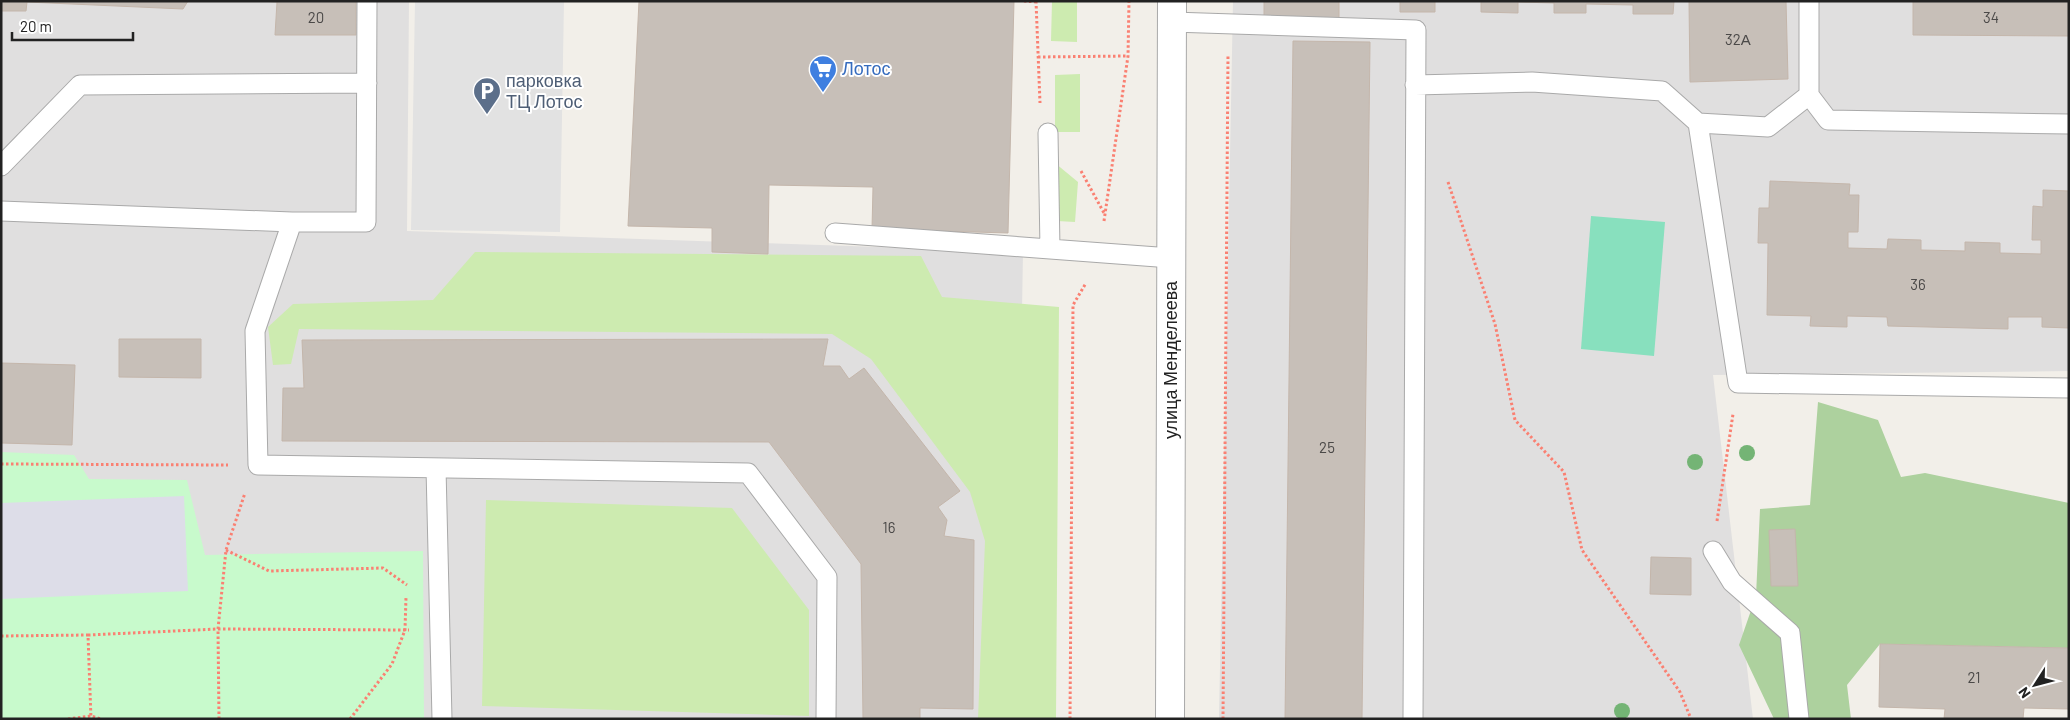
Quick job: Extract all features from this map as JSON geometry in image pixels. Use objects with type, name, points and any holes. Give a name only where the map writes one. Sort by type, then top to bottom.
[{"type":"street","name":"улица Менделеева","points":[[1170,719],[1172,12]]},
{"type":"lane","points":[[1,211],[292,222],[366,222],[367,1]]},
{"type":"lane","points":[[1809,1],[1809,95],[1828,120],[2069,124]]},
{"type":"lane","points":[[1172,12],[1228,24],[1416,30],[1413,719]]},
{"type":"lane","points":[[1415,85],[1532,82],[1662,91],[1698,122],[1768,127],[1809,95]]},
{"type":"lane","points":[[1,166],[80,85],[367,83]]},
{"type":"lane","points":[[1698,122],[1738,384],[2069,388]]},
{"type":"lane","points":[[1048,133],[1050,249]]},
{"type":"lane","points":[[292,222],[255,331],[258,465],[748,473],[827,577],[826,719]]},
{"type":"lane","points":[[834,233],[1171,258]]},
{"type":"lane","points":[[436,468],[442,719]]},
{"type":"lane","points":[[1713,552],[1732,582],[1790,633],[1799,719]]},
{"type":"path","points":[[1024,1],[1036,2]]},
{"type":"path","points":[[1070,719],[1073,305],[1103,253],[1105,214],[1128,56],[1129,1]]},
{"type":"path","points":[[1222,719],[1228,24]]},
{"type":"path","points":[[1038,57],[1128,56]]},
{"type":"path","points":[[1446,177],[1496,324],[1515,420],[1564,472],[1582,550],[1680,692],[1691,719]]},
{"type":"path","points":[[1713,552],[1738,384]]},
{"type":"path","points":[[1,464],[258,465]]},
{"type":"path","points":[[219,719],[218,629],[226,550],[247,488]]},
{"type":"path","points":[[226,550],[269,571],[383,568],[440,608]]},
{"type":"path","points":[[350,719],[392,664],[405,630],[406,584]]},
{"type":"path","points":[[1,636],[88,635],[218,629],[440,629]]},
{"type":"path","points":[[88,635],[91,718]]},
{"type":"path","points":[[68,719],[101,719]]},
{"type":"shaded area","points":[[1,1],[409,1],[407,231],[1023,252],[1015,719],[1,719]]},
{"type":"shaded area","name":"парковка ТЦ Лотос","points":[[415,1],[564,1],[560,232],[411,230]]},
{"type":"shaded area","points":[[1233,1],[2069,1],[2069,371],[1713,375],[1753,719],[1219,719]]},
{"type":"shaded area","points":[[184,496],[188,591],[1,599],[1,503]]},
{"type":"green space","points":[[1052,1],[1077,1],[1077,42],[1051,41]]},
{"type":"green space","points":[[1080,74],[1080,132],[1055,132],[1055,75]]},
{"type":"green space","points":[[1055,163],[1078,182],[1075,222],[1057,221]]},
{"type":"green space","points":[[1591,216],[1665,222],[1654,356],[1581,349]]},
{"type":"green space","points":[[475,252],[921,256],[942,297],[1059,307],[1056,719],[978,719],[985,541],[970,492],[871,359],[832,334],[299,329],[291,364],[273,365],[268,327],[293,304],[433,300]]},
{"type":"green space","points":[[1818,402],[1878,420],[1901,477],[1925,473],[2069,503],[2069,648],[1880,644],[1847,685],[1851,719],[1774,719],[1739,645],[1756,596],[1760,509],[1810,505]]},
{"type":"green space","points":[[1,452],[74,455],[89,479],[187,480],[205,555],[423,551],[424,719],[1,719]]},
{"type":"green space","points":[[486,500],[732,508],[809,610],[809,716],[482,706]]},
{"type":"building","points":[[1,1],[188,1],[183,9],[27,2],[26,11],[1,11]]},
{"type":"building","points":[[260,1],[356,1],[356,35],[275,35],[277,2]]},
{"type":"building","name":"Лотос","points":[[639,1],[1014,1],[1008,233],[872,229],[873,187],[769,185],[768,254],[712,252],[712,228],[628,226]]},
{"type":"building","points":[[1264,1],[1339,1],[1339,28],[1264,25]]},
{"type":"building","points":[[1400,1],[1435,1],[1435,12],[1400,12]]},
{"type":"building","points":[[1481,1],[1674,1],[1673,14],[1633,14],[1633,5],[1586,4],[1586,13],[1554,13],[1554,3],[1518,2],[1518,13],[1481,12]]},
{"type":"building","points":[[1689,1],[1786,1],[1788,79],[1690,82]]},
{"type":"building","points":[[1913,1],[2069,1],[2069,36],[1913,35]]},
{"type":"building","points":[[1293,41],[1370,42],[1362,719],[1285,719]]},
{"type":"building","points":[[1770,181],[1850,184],[1849,195],[1859,195],[1858,232],[1848,232],[1848,248],[1887,249],[1888,239],[1921,240],[1921,250],[1965,251],[1965,242],[2000,243],[2000,253],[2041,254],[2041,240],[2032,240],[2033,206],[2043,207],[2043,190],[2069,191],[2069,328],[2042,327],[2042,317],[2008,317],[2008,329],[1888,326],[1887,317],[1847,316],[1847,327],[1810,326],[1811,316],[1767,315],[1768,243],[1758,243],[1759,208],[1769,208]]},
{"type":"building","points":[[119,339],[201,339],[201,378],[119,377]]},
{"type":"building","points":[[828,339],[823,366],[840,366],[849,379],[864,368],[960,491],[938,507],[947,520],[944,536],[974,540],[973,709],[920,708],[920,719],[863,719],[861,564],[769,442],[282,441],[283,388],[304,388],[302,340]]},
{"type":"building","points":[[1,363],[75,365],[72,445],[1,443]]},
{"type":"building","points":[[1795,529],[1798,586],[1771,586],[1769,530]]},
{"type":"building","points":[[1651,557],[1691,558],[1691,595],[1650,594]]},
{"type":"building","points":[[1880,644],[2069,648],[2069,709],[2024,708],[2023,719],[1944,719],[1945,709],[1879,707]]},
{"type":"place","name":"Лотос","points":[[823,93]]},
{"type":"place","name":"парковка ТЦ Лотос","points":[[487,115]]}]
